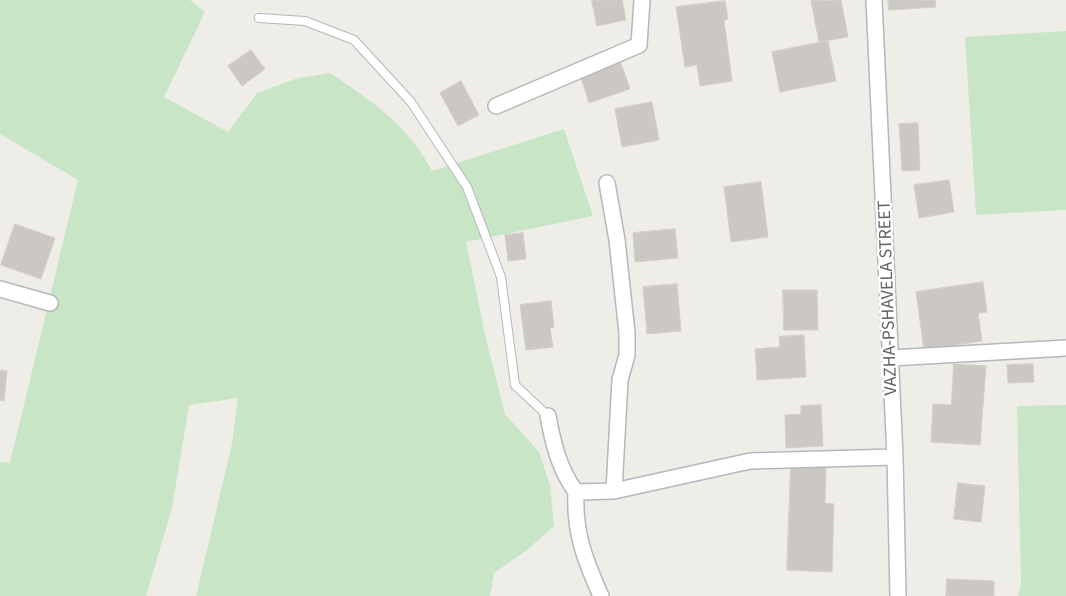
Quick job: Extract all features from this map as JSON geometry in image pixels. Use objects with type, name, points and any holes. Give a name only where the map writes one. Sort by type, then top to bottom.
[{"type":"street","points":[[496,106],[639,45],[642,0]]},
{"type":"street","name":"VAZHA-PSHAVELA STREET","points":[[874,0],[896,457],[898,596]]},
{"type":"street","points":[[607,183],[617,240],[627,355],[620,380],[614,490]]},
{"type":"street","points":[[0,289],[50,303]]},
{"type":"street","points":[[891,358],[1066,348]]},
{"type":"street","points":[[548,416],[554,448],[568,481],[576,492],[575,514],[587,566],[601,596]]},
{"type":"street","points":[[576,492],[614,490],[750,461],[896,457]]},
{"type":"lane","points":[[259,18],[304,21],[354,40],[411,102],[468,187],[501,278],[515,385],[548,416]]},
{"type":"green space","points":[[0,0],[190,0],[205,12],[164,97],[228,132],[257,93],[298,78],[330,73],[388,115],[412,140],[432,171],[564,129],[593,216],[466,242],[486,339],[505,414],[539,452],[550,485],[554,526],[527,550],[494,573],[490,596],[196,596],[232,444],[238,398],[189,405],[172,508],[146,596],[0,596],[0,462],[10,463],[78,180],[0,134]]},
{"type":"green space","points":[[1066,31],[1066,210],[976,215],[965,37]]},
{"type":"green space","points":[[1066,405],[1066,596],[1018,596],[1021,585],[1017,406]]},
{"type":"building","points":[[592,0],[622,0],[626,20],[597,26]]},
{"type":"building","points":[[841,0],[848,37],[819,42],[811,1]]},
{"type":"building","points":[[888,0],[935,0],[936,7],[889,10]]},
{"type":"building","points":[[725,1],[728,19],[724,20],[732,81],[700,86],[697,65],[685,67],[676,7]]},
{"type":"building","points":[[828,41],[836,81],[780,92],[772,52]]},
{"type":"building","points":[[251,50],[265,69],[242,86],[228,66]]},
{"type":"building","points":[[620,61],[630,89],[589,103],[580,74]]},
{"type":"building","points":[[461,81],[479,115],[458,126],[440,93]]},
{"type":"building","points":[[652,102],[659,140],[622,147],[615,109]]},
{"type":"building","points":[[918,123],[920,170],[902,171],[899,124]]},
{"type":"building","points":[[949,180],[954,212],[919,218],[914,185]]},
{"type":"building","points":[[761,182],[768,237],[731,242],[724,187]]},
{"type":"building","points":[[15,224],[55,238],[41,279],[1,265]]},
{"type":"building","points":[[675,229],[678,258],[635,262],[633,233]]},
{"type":"building","points":[[523,233],[526,259],[508,261],[505,235]]},
{"type":"building","points":[[983,282],[987,312],[978,313],[982,341],[924,350],[916,292]]},
{"type":"building","points":[[677,284],[681,331],[647,334],[643,287]]},
{"type":"building","points":[[783,290],[817,290],[818,330],[784,330]]},
{"type":"building","points":[[551,301],[554,327],[550,328],[553,347],[526,350],[520,305]]},
{"type":"building","points":[[804,335],[806,377],[757,380],[755,349],[780,347],[779,337]]},
{"type":"building","points":[[954,364],[986,366],[980,445],[931,442],[933,404],[951,405]]},
{"type":"building","points":[[1033,364],[1034,382],[1008,383],[1007,365]]},
{"type":"building","points":[[0,370],[7,371],[4,401],[0,400]]},
{"type":"building","points":[[821,405],[823,446],[786,448],[785,415],[801,414],[801,406]]},
{"type":"building","points":[[791,463],[826,465],[825,503],[834,504],[832,572],[787,570]]},
{"type":"building","points":[[958,483],[985,486],[981,522],[954,519]]},
{"type":"building","points":[[947,579],[994,581],[994,596],[946,596]]}]
